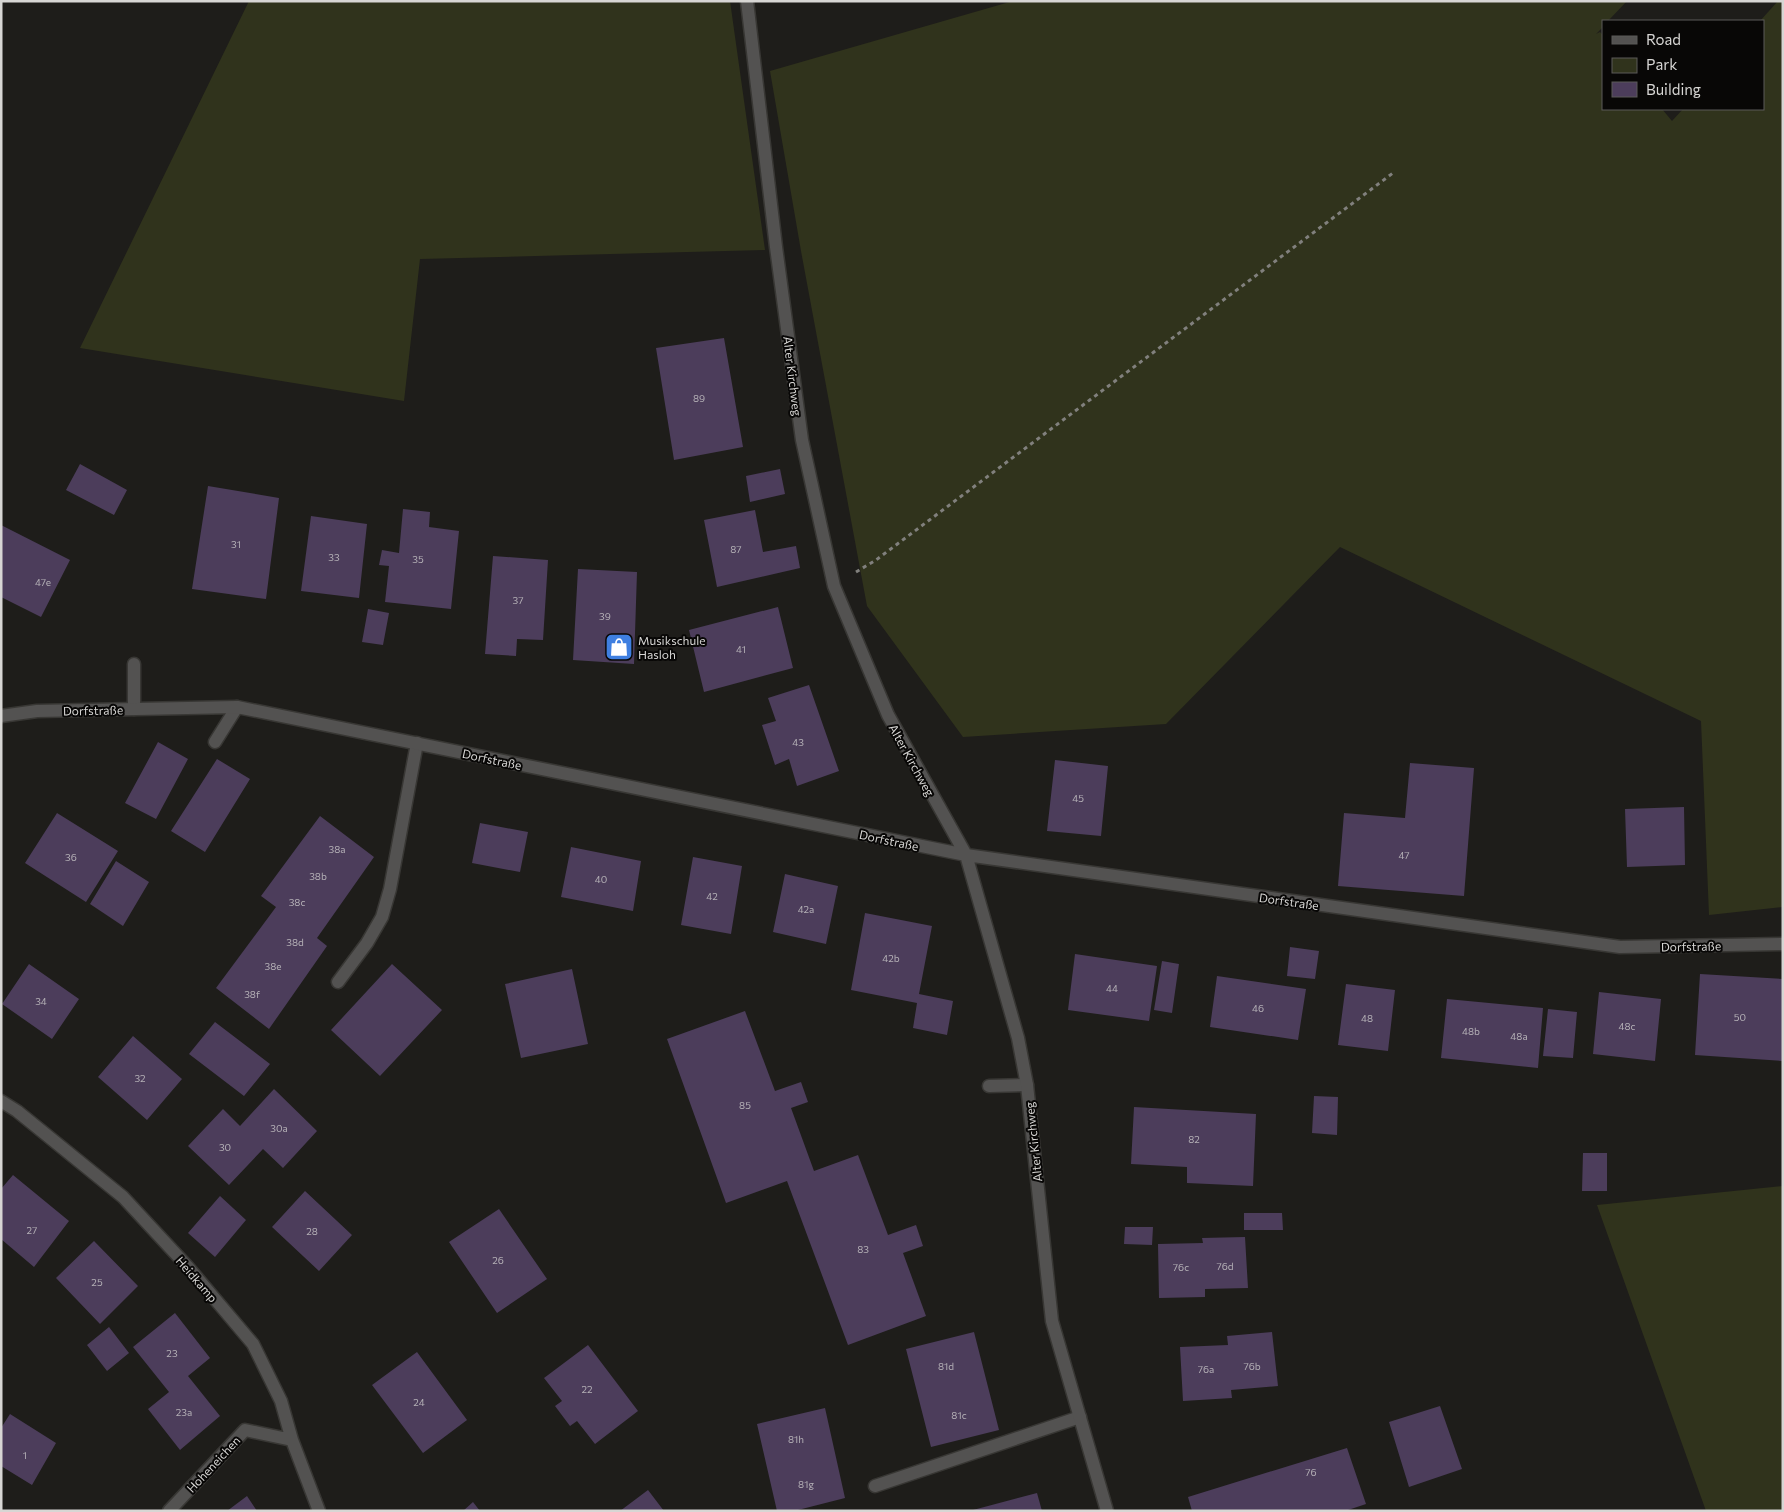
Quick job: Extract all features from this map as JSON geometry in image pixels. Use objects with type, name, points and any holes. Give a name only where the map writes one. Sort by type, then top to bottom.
[{"type":"street","name":"Alter Kirchweg","points":[[747,1],[775,237],[802,440],[834,586],[888,716],[966,855],[1018,1038],[1027,1085],[1052,1321],[1107,1511]]},
{"type":"street","points":[[134,664],[134,709]]},
{"type":"street","name":"Dorfstraße","points":[[1,716],[37,710],[236,707],[966,855],[1620,947],[1783,944]]},
{"type":"street","points":[[215,742],[236,707]]},
{"type":"street","points":[[338,982],[367,943],[382,917],[390,889],[417,743]]},
{"type":"street","points":[[989,1086],[1027,1085]]},
{"type":"street","name":"Heidkamp","points":[[1,1101],[17,1111],[123,1197],[187,1266],[253,1344],[281,1401],[292,1440],[319,1511]]},
{"type":"street","points":[[875,1486],[1080,1417]]},
{"type":"street","name":"Hoheneichen","points":[[169,1511],[245,1430],[292,1440]]},
{"type":"path","points":[[876,560],[1393,173]]},
{"type":"green space","points":[[249,1],[730,1],[765,250],[420,259],[404,401],[80,348]]},
{"type":"green space","points":[[1013,1],[1627,1],[1609,20],[1602,20],[1602,28],[1596,34],[1600,32],[1602,34],[1602,110],[1663,110],[1672,121],[1682,110],[1764,110],[1764,20],[1761,20],[1778,1],[1783,1],[1783,907],[1709,915],[1701,721],[1340,547],[1166,724],[963,737],[867,606],[801,251],[770,71]]},
{"type":"green space","points":[[1783,1186],[1783,1511],[1706,1511],[1597,1205]]},
{"type":"building","points":[[724,338],[743,447],[674,460],[656,348]]},
{"type":"building","points":[[80,464],[127,490],[114,515],[66,490]]},
{"type":"building","points":[[780,469],[785,494],[750,502],[746,476]]},
{"type":"building","points":[[208,486],[279,498],[266,599],[192,589]]},
{"type":"building","points":[[403,509],[430,512],[429,527],[459,531],[451,609],[385,602],[389,566],[379,565],[382,550],[399,553]]},
{"type":"building","points":[[755,510],[763,552],[796,546],[800,568],[717,587],[704,520]]},
{"type":"building","points":[[311,516],[367,524],[359,598],[301,591]]},
{"type":"building","points":[[1,525],[70,560],[41,617],[1,597]]},
{"type":"building","points":[[493,556],[548,560],[543,640],[517,639],[516,656],[485,654]]},
{"type":"building","points":[[578,569],[637,572],[634,664],[573,660]]},
{"type":"building","points":[[778,607],[793,668],[704,692],[689,630]]},
{"type":"building","points":[[368,609],[389,613],[383,645],[362,642]]},
{"type":"building","points":[[809,685],[839,771],[797,786],[789,759],[775,765],[762,725],[776,721],[768,698]]},
{"type":"building","points":[[158,742],[188,759],[156,819],[125,803]]},
{"type":"building","points":[[217,759],[250,779],[205,852],[171,831]]},
{"type":"building","points":[[1055,760],[1108,766],[1101,836],[1047,831]]},
{"type":"building","points":[[1410,763],[1474,768],[1464,896],[1338,886],[1344,813],[1405,818]]},
{"type":"building","points":[[1684,807],[1685,865],[1627,867],[1625,809]]},
{"type":"building","points":[[57,813],[118,851],[86,902],[25,863]]},
{"type":"building","points":[[320,816],[374,857],[317,938],[327,946],[269,1029],[216,988],[276,907],[261,896]]},
{"type":"building","points":[[480,823],[528,832],[520,872],[472,863]]},
{"type":"building","points":[[571,847],[641,861],[633,911],[561,897]]},
{"type":"building","points":[[693,857],[742,866],[731,934],[681,925]]},
{"type":"building","points":[[116,861],[149,882],[123,926],[90,904]]},
{"type":"building","points":[[785,874],[838,886],[826,944],[773,932]]},
{"type":"building","points":[[865,913],[932,926],[919,994],[953,1001],[947,1035],[913,1028],[917,1003],[851,990]]},
{"type":"building","points":[[1290,947],[1319,951],[1315,979],[1287,976]]},
{"type":"building","points":[[1075,954],[1157,966],[1149,1021],[1068,1010]]},
{"type":"building","points":[[1162,961],[1179,964],[1172,1013],[1154,1010]]},
{"type":"building","points":[[29,964],[79,999],[52,1039],[2,1004]]},
{"type":"building","points":[[392,964],[442,1010],[380,1076],[331,1030]]},
{"type":"building","points":[[572,969],[588,1044],[521,1058],[505,984]]},
{"type":"building","points":[[1700,974],[1783,979],[1783,1061],[1695,1055]]},
{"type":"building","points":[[1217,976],[1306,989],[1298,1040],[1210,1027]]},
{"type":"building","points":[[1346,984],[1395,990],[1388,1051],[1338,1045]]},
{"type":"building","points":[[1599,992],[1661,999],[1655,1061],[1593,1054]]},
{"type":"building","points":[[1447,999],[1543,1008],[1538,1068],[1441,1058]]},
{"type":"building","points":[[1548,1009],[1577,1012],[1573,1058],[1543,1056]]},
{"type":"building","points":[[745,1011],[775,1091],[801,1082],[808,1102],[791,1108],[814,1171],[858,1155],[888,1235],[916,1225],[923,1246],[903,1253],[926,1316],[848,1345],[787,1181],[726,1203],[667,1039]]},
{"type":"building","points":[[215,1022],[270,1064],[244,1096],[189,1054]]},
{"type":"building","points":[[133,1036],[182,1079],[147,1120],[98,1077]]},
{"type":"building","points":[[274,1089],[317,1131],[283,1168],[263,1149],[229,1185],[188,1146],[223,1109],[240,1126]]},
{"type":"building","points":[[1314,1096],[1338,1097],[1337,1135],[1312,1133]]},
{"type":"building","points":[[1134,1107],[1256,1114],[1253,1186],[1187,1183],[1187,1167],[1131,1164]]},
{"type":"building","points":[[1583,1153],[1607,1153],[1607,1191],[1582,1191]]},
{"type":"building","points":[[13,1175],[69,1221],[34,1267],[1,1239],[1,1189]]},
{"type":"building","points":[[305,1191],[352,1235],[319,1271],[272,1227]]},
{"type":"building","points":[[220,1196],[246,1220],[215,1257],[188,1233]]},
{"type":"building","points":[[499,1209],[547,1279],[497,1313],[449,1242]]},
{"type":"building","points":[[1244,1213],[1282,1213],[1283,1230],[1244,1230]]},
{"type":"building","points":[[1125,1227],[1153,1227],[1152,1245],[1124,1244]]},
{"type":"building","points":[[1245,1237],[1248,1288],[1205,1289],[1205,1297],[1159,1298],[1158,1244],[1203,1243],[1202,1238]]},
{"type":"building","points":[[94,1241],[138,1286],[100,1324],[56,1278]]},
{"type":"building","points":[[175,1313],[210,1358],[188,1376],[220,1416],[180,1450],[148,1409],[169,1392],[133,1347]]},
{"type":"building","points":[[109,1327],[129,1353],[107,1371],[87,1345]]},
{"type":"building","points":[[974,1332],[999,1430],[931,1447],[906,1349]]},
{"type":"building","points":[[1272,1332],[1278,1386],[1231,1390],[1232,1398],[1183,1401],[1180,1347],[1228,1345],[1227,1336]]},
{"type":"building","points":[[588,1345],[638,1411],[595,1444],[577,1421],[570,1426],[555,1406],[562,1401],[544,1378]]},
{"type":"building","points":[[417,1352],[467,1420],[423,1453],[372,1385]]},
{"type":"building","points":[[1440,1406],[1462,1469],[1409,1487],[1389,1422]]},
{"type":"building","points":[[825,1408],[845,1498],[794,1511],[777,1511],[757,1424]]},
{"type":"building","points":[[10,1414],[56,1443],[32,1485],[1,1466],[1,1428]]},
{"type":"building","points":[[1347,1448],[1366,1504],[1345,1511],[1192,1511],[1188,1497]]},
{"type":"building","points":[[648,1490],[664,1511],[620,1511]]},
{"type":"building","points":[[1037,1493],[1042,1511],[973,1511],[973,1510]]},
{"type":"building","points":[[247,1496],[257,1511],[227,1511]]},
{"type":"building","points":[[473,1502],[480,1511],[463,1511]]},
{"type":"place","name":"Musikschule Hasloh","points":[[619,647]]}]
